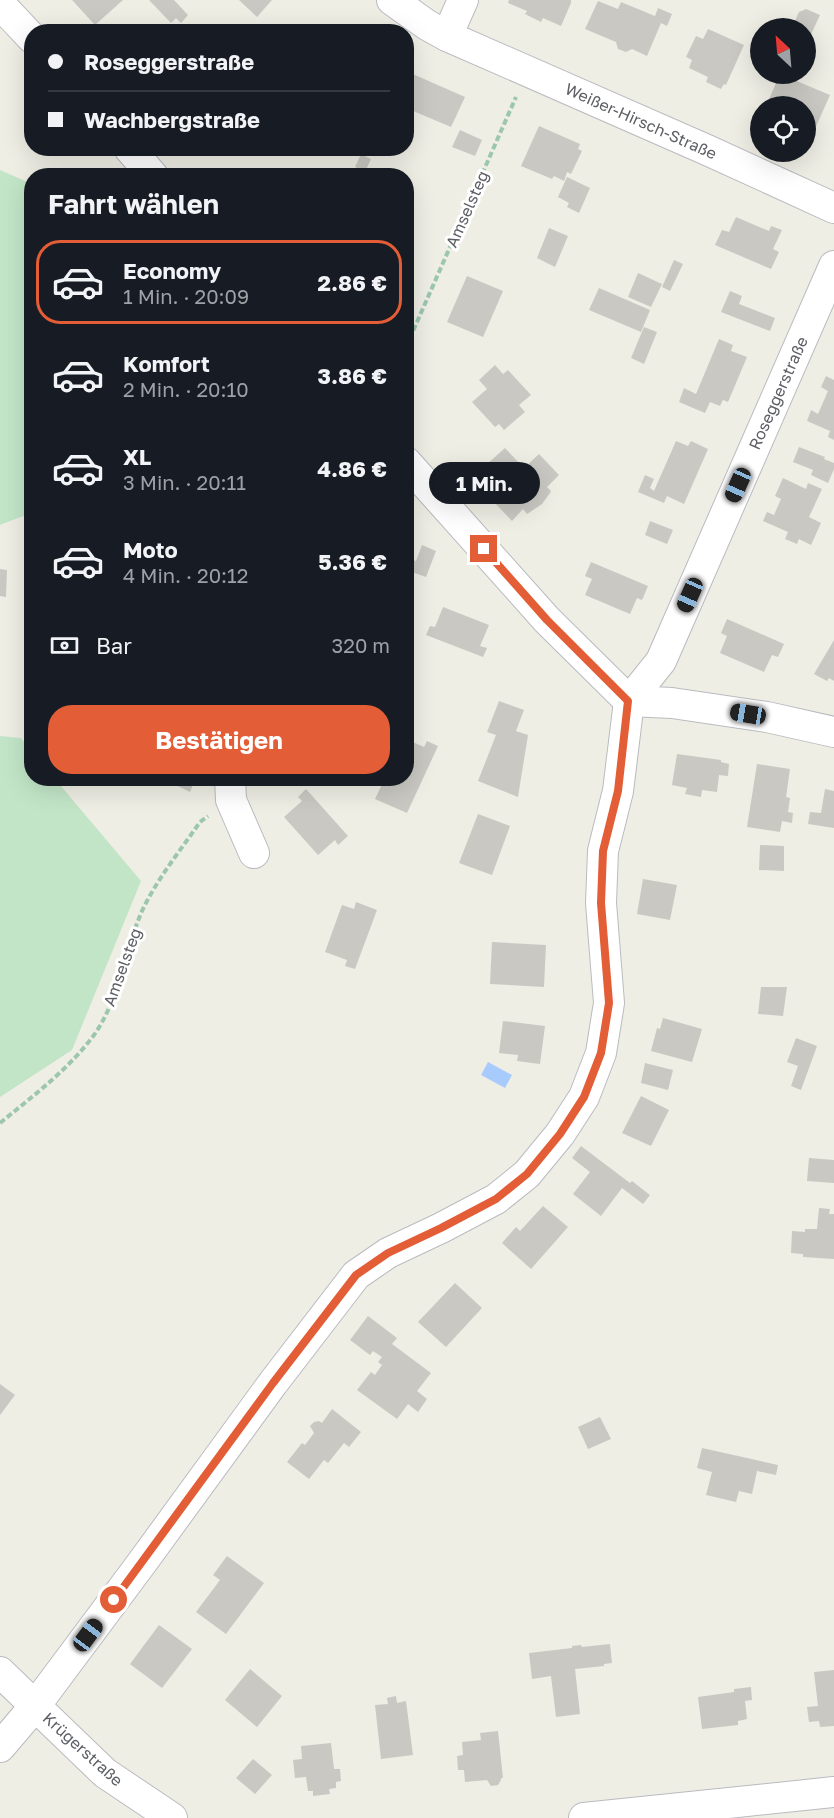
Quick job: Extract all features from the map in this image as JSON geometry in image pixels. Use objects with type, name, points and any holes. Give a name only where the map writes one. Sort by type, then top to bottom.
[{"type":"street","name":"Weißer-Hirsch-Straße","points":[[392,0],[447,36],[834,208]]},
{"type":"street","points":[[447,36],[463,0]]},
{"type":"street","points":[[2,12],[24,32]]},
{"type":"street","points":[[136,156],[146,168]]},
{"type":"street","name":"Roseggerstraße","points":[[628,701],[661,661],[834,266]]},
{"type":"street","points":[[414,471],[547,620],[628,701],[672,703],[767,717],[834,732]]},
{"type":"street","points":[[0,1747],[34,1706],[148,1555],[266,1392],[356,1275],[388,1253],[496,1199],[527,1174],[560,1134],[584,1097],[601,1053],[609,1003],[601,903],[603,851],[618,791],[628,701]]},
{"type":"street","points":[[230,789],[254,853]]},
{"type":"street","name":"Krügerstraße","points":[[0,1672],[105,1773],[172,1818]]},
{"type":"street","points":[[584,1818],[681,1813],[834,1792]]},
{"type":"path","name":"Amselsteg","points":[[414,328],[527,71]]},
{"type":"path","name":"Amselsteg","points":[[0,1123],[66,1067],[95,1034],[113,999],[142,912],[156,885],[200,822],[230,789]]},
{"type":"green space","points":[[0,170],[24,180],[24,516],[0,525]]},
{"type":"green space","points":[[0,736],[21,738],[24,742],[24,786],[61,786],[141,881],[72,1050],[0,1097]]},
{"type":"water","points":[[488,1062],[512,1075],[505,1088],[481,1075]]},
{"type":"building","points":[[72,0],[123,0],[96,24]]},
{"type":"building","points":[[149,0],[174,0],[188,15],[181,23],[176,18],[171,23]]},
{"type":"building","points":[[239,0],[272,0],[257,17]]},
{"type":"building","points":[[509,0],[571,0],[571,3],[561,26],[543,18],[541,22],[525,14],[527,11],[508,3]]},
{"type":"building","points":[[598,1],[618,9],[621,2],[655,16],[658,8],[672,14],[667,26],[661,23],[647,56],[632,49],[626,52],[618,49],[616,42],[585,29]]},
{"type":"building","points":[[806,9],[820,15],[816,24],[816,18],[796,18],[799,12]]},
{"type":"building","points":[[708,29],[744,45],[726,85],[724,84],[721,89],[706,82],[708,77],[689,68],[692,60],[686,57],[696,36],[703,39]]},
{"type":"building","points":[[414,75],[465,97],[451,127],[414,111]]},
{"type":"building","points":[[776,84],[804,84],[830,95],[816,126],[816,96],[770,96]]},
{"type":"building","points":[[539,126],[580,144],[578,149],[582,151],[571,174],[567,172],[564,181],[554,176],[552,179],[521,166]]},
{"type":"building","points":[[460,130],[482,140],[475,156],[452,147]]},
{"type":"building","points":[[360,156],[371,159],[367,168],[355,167]]},
{"type":"building","points":[[567,177],[590,188],[579,213],[567,207],[569,203],[558,197]]},
{"type":"building","points":[[736,217],[769,231],[771,226],[782,230],[773,249],[779,252],[771,269],[715,245],[722,230],[729,232]]},
{"type":"building","points":[[549,228],[568,236],[555,267],[537,258]]},
{"type":"building","points":[[674,260],[683,264],[670,291],[662,287]]},
{"type":"building","points":[[638,273],[662,284],[651,307],[628,297]]},
{"type":"building","points":[[467,276],[503,291],[483,337],[447,322]]},
{"type":"building","points":[[599,288],[650,310],[641,332],[589,310]]},
{"type":"building","points":[[730,291],[742,296],[739,304],[775,318],[770,331],[721,312]]},
{"type":"building","points":[[644,327],[657,332],[644,364],[631,358]]},
{"type":"building","points":[[719,339],[733,345],[731,351],[747,357],[728,402],[723,400],[720,406],[710,402],[705,413],[679,402],[684,388],[696,394]]},
{"type":"building","points":[[495,365],[503,374],[508,370],[531,395],[519,405],[525,412],[504,430],[499,424],[495,427],[472,402],[487,389],[479,380]]},
{"type":"building","points":[[826,376],[834,380],[834,440],[828,437],[830,431],[807,421],[811,410],[818,414],[828,391],[821,387]]},
{"type":"building","points":[[676,441],[688,446],[691,441],[708,449],[684,504],[667,496],[664,503],[638,492],[645,475],[654,479],[650,488],[654,491]]},
{"type":"building","points":[[799,447],[834,463],[828,483],[811,475],[813,470],[793,462]]},
{"type":"building","points":[[505,448],[520,464],[516,468],[520,472],[539,454],[559,475],[547,487],[551,491],[542,504],[527,514],[523,509],[512,521],[491,499],[511,481],[507,477],[502,482],[486,465]]},
{"type":"building","points":[[783,478],[806,489],[808,483],[822,489],[809,517],[821,523],[811,545],[799,539],[797,544],[785,539],[788,532],[763,521],[767,512],[774,515],[781,499],[775,496]]},
{"type":"building","points":[[650,521],[673,530],[667,544],[645,535]]},
{"type":"building","points":[[422,545],[436,551],[426,577],[414,573],[414,560],[416,561]]},
{"type":"building","points":[[591,562],[648,586],[642,600],[637,598],[630,614],[585,595],[592,579],[585,576]]},
{"type":"building","points":[[0,569],[7,570],[6,597],[0,596]]},
{"type":"building","points":[[443,607],[489,625],[480,646],[487,648],[483,657],[426,635],[430,626],[435,627]]},
{"type":"building","points":[[727,619],[784,644],[778,657],[772,655],[764,672],[720,653],[727,636],[721,633]]},
{"type":"building","points":[[834,640],[834,681],[829,678],[827,681],[814,674]]},
{"type":"building","points":[[499,701],[524,710],[516,731],[528,735],[518,797],[478,781],[496,735],[487,732]]},
{"type":"building","points":[[427,741],[438,746],[407,813],[375,799],[381,786],[414,786],[414,743],[424,747]]},
{"type":"building","points":[[677,754],[721,760],[729,764],[728,776],[719,775],[717,792],[702,790],[701,797],[685,794],[687,788],[672,785]]},
{"type":"building","points":[[757,764],[790,769],[786,797],[790,798],[788,812],[793,813],[792,823],[782,821],[780,832],[747,827]]},
{"type":"building","points":[[177,786],[192,786],[190,792]]},
{"type":"building","points":[[306,789],[348,836],[338,845],[335,840],[318,855],[284,817],[302,801],[298,797]]},
{"type":"building","points":[[825,789],[834,791],[834,828],[808,824],[810,812],[821,813]]},
{"type":"building","points":[[478,814],[510,826],[492,875],[459,863]]},
{"type":"building","points":[[760,845],[784,846],[784,871],[759,870]]},
{"type":"building","points":[[643,879],[677,885],[670,920],[637,914]]},
{"type":"building","points":[[356,902],[377,910],[355,969],[345,966],[347,960],[325,952],[342,905],[354,909]]},
{"type":"building","points":[[492,942],[546,945],[544,987],[490,984]]},
{"type":"building","points":[[761,987],[787,987],[783,1016],[758,1014]]},
{"type":"building","points":[[663,1018],[702,1029],[692,1062],[651,1051],[657,1028],[660,1029]]},
{"type":"building","points":[[503,1021],[545,1026],[540,1064],[517,1061],[518,1055],[499,1053]]},
{"type":"building","points":[[796,1038],[817,1046],[801,1090],[791,1086],[798,1066],[787,1062]]},
{"type":"building","points":[[645,1063],[673,1070],[668,1090],[641,1083]]},
{"type":"building","points":[[641,1096],[669,1110],[651,1146],[622,1133]]},
{"type":"building","points":[[581,1146],[650,1195],[643,1204],[622,1188],[601,1216],[573,1194],[590,1172],[572,1158]]},
{"type":"building","points":[[809,1158],[834,1160],[834,1183],[807,1181]]},
{"type":"building","points":[[543,1206],[568,1227],[531,1269],[502,1243],[516,1227],[520,1231]]},
{"type":"building","points":[[819,1208],[830,1209],[829,1214],[834,1214],[834,1259],[803,1257],[803,1254],[791,1253],[792,1231],[805,1232],[805,1229],[817,1229]]},
{"type":"building","points":[[455,1283],[482,1308],[446,1347],[418,1322]]},
{"type":"building","points":[[368,1316],[397,1338],[392,1344],[431,1373],[417,1391],[427,1399],[418,1412],[408,1404],[397,1419],[357,1390],[371,1372],[375,1375],[382,1365],[378,1362],[382,1357],[373,1351],[370,1355],[350,1340]]},
{"type":"building","points":[[0,1384],[15,1395],[0,1415]]},
{"type":"building","points":[[332,1409],[361,1432],[349,1447],[344,1443],[328,1463],[324,1460],[309,1479],[287,1462],[302,1443],[305,1445],[314,1433],[310,1426],[314,1422],[322,1423]]},
{"type":"building","points":[[600,1417],[611,1439],[588,1449],[578,1427]]},
{"type":"building","points":[[702,1448],[778,1465],[776,1475],[757,1471],[752,1494],[739,1491],[736,1502],[706,1495],[712,1472],[697,1468]]},
{"type":"building","points":[[227,1556],[264,1583],[226,1634],[196,1612],[220,1580],[213,1575]]},
{"type":"building","points":[[159,1625],[192,1649],[162,1688],[130,1664]]},
{"type":"building","points":[[610,1644],[612,1663],[575,1669],[580,1714],[556,1717],[551,1676],[532,1679],[529,1653],[581,1645],[582,1647]]},
{"type":"building","points":[[250,1669],[282,1696],[257,1727],[225,1700]]},
{"type":"building","points":[[834,1670],[834,1726],[820,1727],[819,1721],[809,1722],[807,1707],[818,1706],[814,1672]]},
{"type":"building","points":[[751,1687],[752,1700],[745,1701],[747,1719],[738,1721],[738,1725],[702,1729],[698,1697]]},
{"type":"building","points":[[396,1696],[397,1703],[406,1701],[413,1755],[381,1759],[375,1705],[388,1704],[387,1698]]},
{"type":"building","points":[[498,1731],[503,1778],[498,1785],[491,1786],[487,1780],[465,1782],[464,1770],[458,1770],[457,1756],[463,1755],[462,1742],[481,1740],[480,1733]]},
{"type":"building","points":[[331,1743],[334,1769],[340,1769],[341,1781],[336,1782],[336,1788],[329,1789],[330,1794],[313,1796],[313,1791],[308,1791],[306,1777],[295,1778],[293,1760],[302,1759],[301,1746]]},
{"type":"building","points":[[253,1759],[272,1775],[255,1794],[236,1778]]},
{"type":"route","points":[[114,1600],[273,1383],[356,1275],[388,1253],[496,1199],[527,1174],[560,1134],[584,1097],[601,1053],[609,1003],[601,903],[603,851],[618,791],[628,701],[547,620],[484,549]]}]
